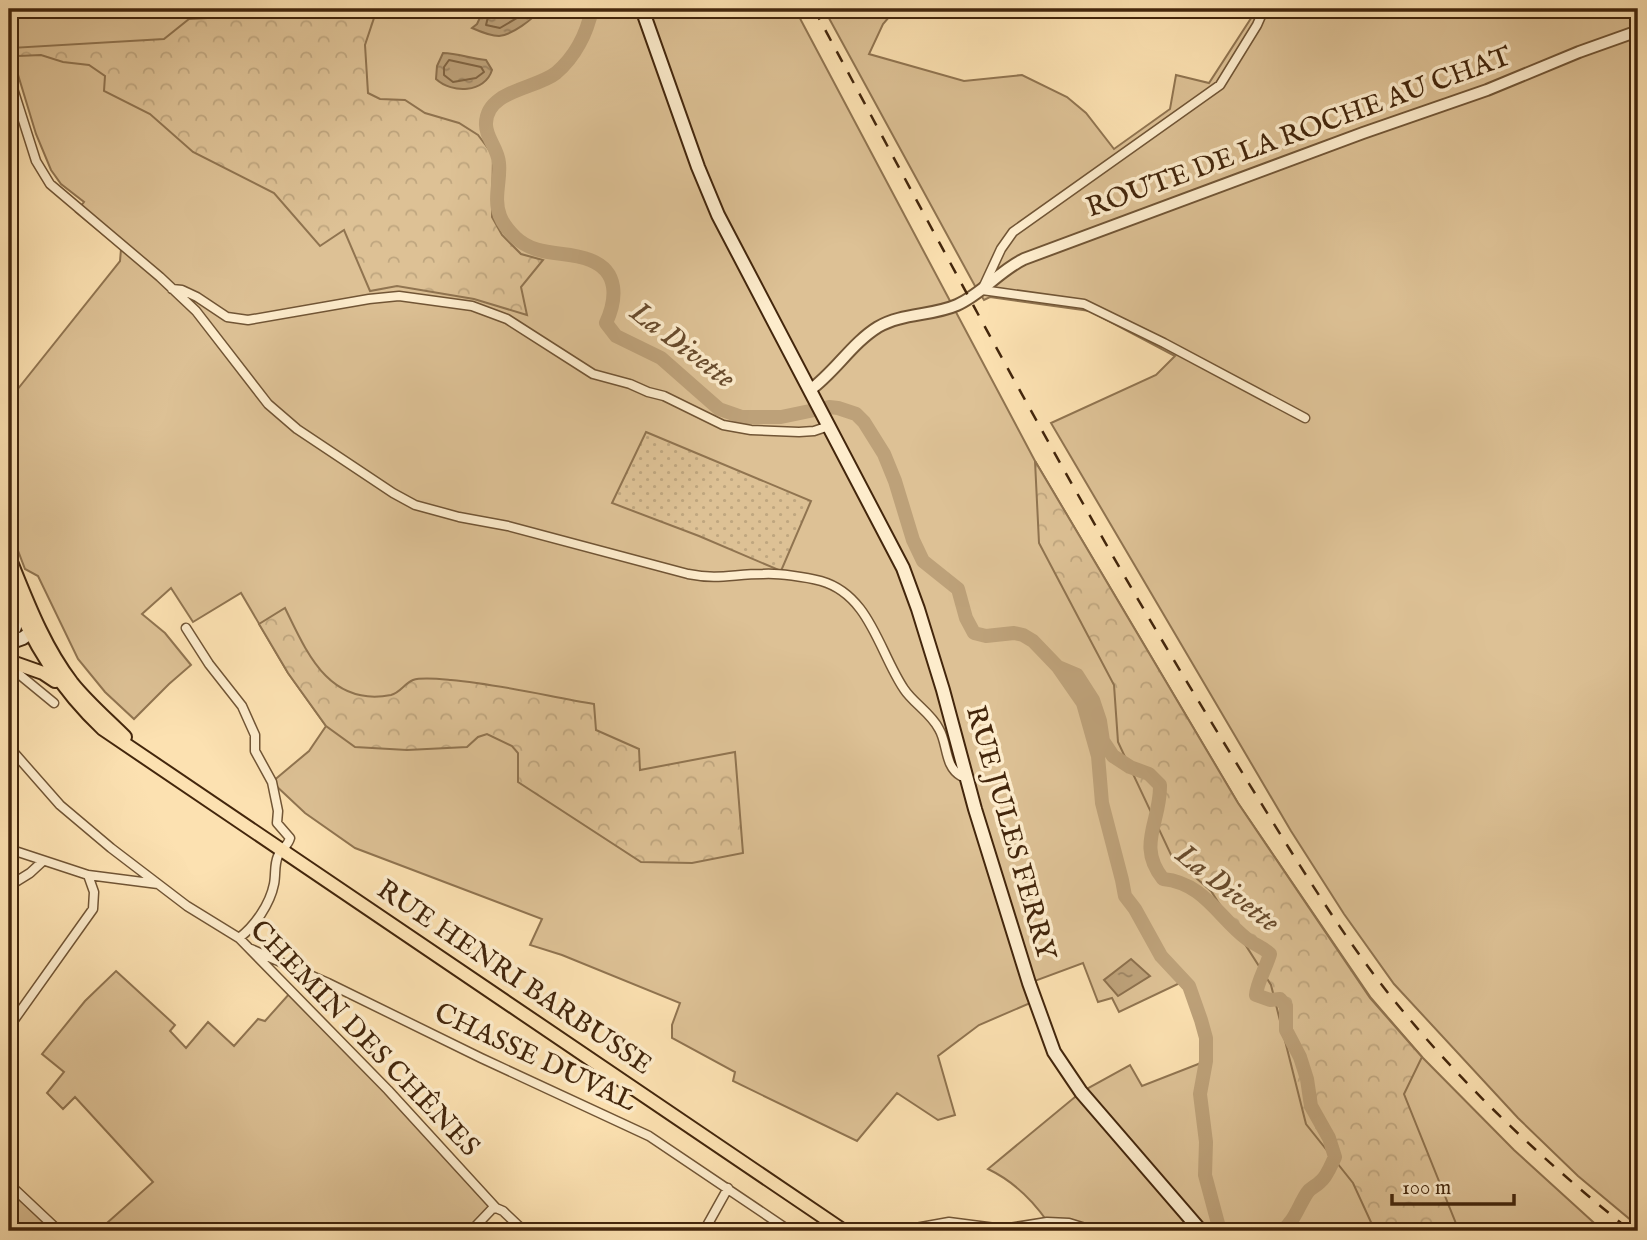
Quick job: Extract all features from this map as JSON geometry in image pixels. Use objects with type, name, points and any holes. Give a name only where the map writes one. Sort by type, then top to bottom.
[{"type":"main road","name":"RUE JULES FERRY","points":[[642,9],[658,61],[698,167],[756,290],[903,568],[926,632],[1028,983],[1054,1052],[1081,1092],[1201,1231]]},
{"type":"main road","points":[[9,557],[32,630],[90,704],[156,766]]},
{"type":"main road","points":[[9,584],[61,685],[103,729],[156,766]]},
{"type":"main road","points":[[10,639],[17,618],[16,602]]},
{"type":"main road","points":[[10,639],[32,630]]},
{"type":"main road","points":[[9,664],[43,673],[61,685]]},
{"type":"main road","name":"RUE HENRI BARBUSSE","points":[[156,766],[824,1226],[844,1231]]},
{"type":"street","points":[[1264,9],[1220,85],[1013,232],[1001,249],[982,290],[1084,304],[1305,418]]},
{"type":"street","name":"ROUTE DE LA ROCHE AU CHAT","points":[[810,390],[878,328],[897,320],[954,307],[982,290],[1004,270],[1040,252],[1487,90],[1638,31]]},
{"type":"street","points":[[9,76],[36,162],[47,181],[205,321],[268,404],[283,418],[415,505],[508,526],[688,574],[712,578],[765,573],[821,581],[842,590],[861,610],[875,632],[904,690],[939,728],[950,767],[961,776],[967,776]]},
{"type":"street","points":[[172,289],[197,296],[227,317],[248,320],[399,296],[472,306],[507,319],[593,374],[664,396],[723,425],[751,430],[799,432],[814,431],[827,422]]},
{"type":"street","points":[[186,628],[209,664],[242,706],[255,736],[255,751],[272,782],[278,811],[277,823],[290,838],[288,845],[281,850],[276,864],[274,887],[261,915],[239,939]]},
{"type":"street","points":[[9,664],[54,704]]},
{"type":"street","name":"CHEMIN DES CHÊNES","points":[[9,747],[60,805],[158,884],[239,939],[388,1090],[496,1208],[503,1211],[524,1231]]},
{"type":"street","points":[[9,849],[88,875],[158,884]]},
{"type":"street","points":[[9,886],[43,861]]},
{"type":"street","points":[[117,880],[128,876],[133,869],[132,863]]},
{"type":"street","points":[[9,1027],[93,909],[94,892],[88,875]]},
{"type":"street","name":"CHASSE DUVAL","points":[[248,948],[328,983],[649,1136],[790,1231]]},
{"type":"street","points":[[9,1184],[60,1231]]},
{"type":"street","points":[[704,1231],[728,1188]]},
{"type":"street","points":[[471,1231],[496,1208]]},
{"type":"street","points":[[899,1231],[949,1222],[1003,1229],[1047,1222],[1069,1223],[1096,1231]]},
{"type":"green space","points":[[9,9],[795,9],[1035,461],[1238,803],[1371,998],[1422,1057],[1514,1150],[1603,1231],[899,1231],[949,1222],[991,1228],[1047,1221],[1021,1191],[988,1169],[1081,1092],[1130,1065],[1142,1086],[1206,1061],[1201,1019],[1195,998],[1184,981],[1119,1012],[1112,998],[1098,1002],[1083,963],[1029,983],[1035,1001],[979,1025],[938,1056],[955,1115],[938,1120],[897,1093],[857,1141],[733,1081],[735,1072],[672,1038],[672,1025],[680,1003],[562,955],[530,945],[542,919],[355,848],[305,813],[272,782],[309,751],[326,726],[288,673],[241,593],[193,622],[171,588],[142,614],[165,633],[191,665],[134,719],[105,692],[78,659],[38,576],[25,569],[9,527],[9,400],[120,261],[121,249],[76,212],[84,202],[61,184],[51,170],[36,134],[9,45]]},
{"type":"green space","points":[[235,9],[377,9],[365,45],[368,93],[380,99],[405,100],[425,113],[459,123],[478,135],[493,155],[492,217],[502,235],[521,254],[543,260],[521,287],[527,315],[474,299],[397,286],[370,291],[344,230],[320,246],[274,193],[193,152],[150,114],[104,91],[105,76],[89,65],[63,62],[41,55],[18,56],[10,48],[164,39],[189,19],[226,17]]},
{"type":"green space","points":[[824,9],[896,9],[883,24],[869,54],[964,81],[1022,75],[1067,97],[1086,113],[1114,149],[1170,109],[1176,75],[1209,83],[1257,9],[1638,9],[1638,1226],[1578,1176],[1518,1118],[1394,984],[1344,914],[1291,831],[1051,423],[1156,375],[1175,356],[1090,311],[990,297],[984,300]]},
{"type":"green space","points":[[646,432],[811,501],[781,571],[612,503]]},
{"type":"green space","points":[[1035,461],[1238,803],[1370,998],[1422,1057],[1404,1094],[1459,1231],[1375,1231],[1353,1183],[1306,1124],[1271,985],[1211,891],[1172,857],[1118,742],[1114,685],[1039,543]]},
{"type":"green space","points":[[285,608],[302,642],[323,673],[336,685],[351,693],[370,697],[391,695],[413,680],[431,678],[487,684],[594,704],[596,730],[639,749],[640,770],[735,752],[743,853],[692,863],[641,862],[518,782],[518,753],[512,746],[487,734],[478,737],[467,747],[407,750],[355,747],[326,726],[288,673],[259,624]]},
{"type":"green space","points":[[116,971],[175,1025],[170,1031],[186,1048],[208,1022],[234,1046],[258,1019],[265,1021],[290,993],[496,1208],[471,1231],[98,1231],[153,1182],[75,1097],[63,1109],[47,1093],[64,1072],[42,1054],[85,1001]]},
{"type":"green space","points":[[9,1184],[59,1231],[9,1231]]},
{"type":"water","points":[[484,9],[541,9],[522,26],[499,36],[472,28]]},
{"type":"water","points":[[443,53],[486,60],[492,70],[483,83],[475,87],[451,87],[436,79],[437,66]]},
{"type":"water","points":[[1131,959],[1150,976],[1118,996],[1104,980]]},
{"type":"waterway","name":"La Divette","points":[[592,9],[579,44],[563,67],[547,78],[503,97],[488,112],[486,128],[499,163],[497,203],[501,219],[515,237],[532,248],[581,257],[606,271],[613,287],[612,305],[606,323],[616,336],[661,358],[719,409],[742,417],[781,417],[829,407],[856,414],[884,454],[913,540],[923,561],[958,589],[966,618],[974,633],[986,636],[1014,633],[1023,635],[1033,641],[1058,667],[1083,703],[1098,756],[1102,803],[1125,896],[1161,956],[1189,986],[1201,1020],[1206,1038],[1206,1061],[1200,1094],[1206,1142],[1205,1175],[1220,1231]]},
{"type":"waterway","name":"La Divette","points":[[1058,667],[1077,675],[1093,700],[1103,741],[1113,756],[1130,767],[1149,774],[1160,785],[1150,844],[1155,867],[1163,879],[1177,882],[1200,894],[1247,939],[1270,954],[1256,995],[1270,1000],[1280,999],[1286,1006],[1286,1030],[1300,1057],[1311,1106],[1329,1138],[1335,1157],[1325,1177],[1309,1191],[1282,1231]]},
{"type":"railway","points":[[814,9],[987,330],[1120,568],[1226,746],[1339,926],[1397,1004],[1451,1066],[1538,1152],[1631,1231]]}]
